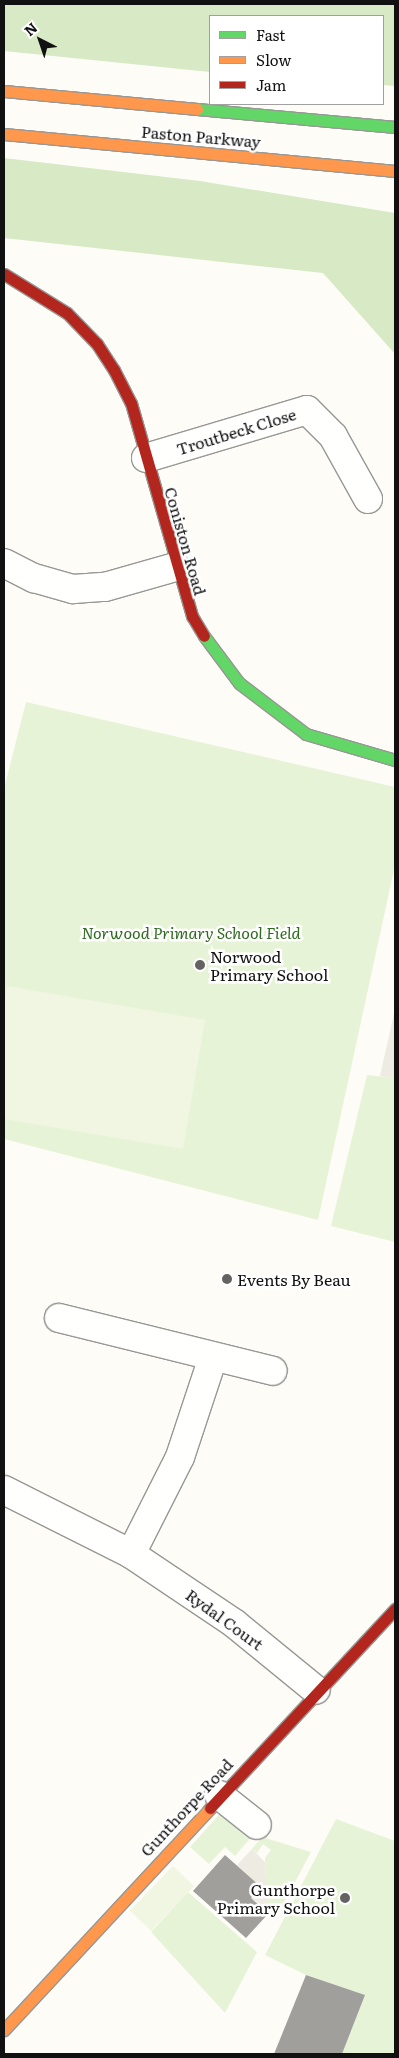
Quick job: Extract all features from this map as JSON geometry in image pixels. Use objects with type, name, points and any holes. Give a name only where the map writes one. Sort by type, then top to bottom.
[{"type":"main road","name":"Paston Parkway","points":[[4,91],[395,127]]},
{"type":"main road","name":"Paston Parkway","points":[[4,134],[395,171]]},
{"type":"main road","name":"Coniston Road","points":[[4,274],[67,313],[97,344],[131,403],[175,567],[192,616],[211,649],[239,683],[306,734],[395,760]]},
{"type":"main road","name":"Gunthorpe Road","points":[[4,2030],[316,1690],[395,1609]]},
{"type":"street","name":"Troutbeck Close","points":[[146,458],[307,410],[333,436],[368,499]]},
{"type":"street","points":[[4,562],[34,578],[73,588],[105,587],[175,567]]},
{"type":"street","points":[[59,1318],[273,1371]]},
{"type":"street","points":[[131,1554],[180,1457],[213,1357]]},
{"type":"street","name":"Rydal Court","points":[[4,1490],[131,1554],[235,1624],[316,1690]]},
{"type":"street","points":[[219,1795],[257,1825]]},
{"type":"green space","points":[[4,4],[395,4],[395,86],[384,85],[384,15],[209,15],[209,72],[4,51]]},
{"type":"green space","points":[[4,158],[200,181],[395,213],[395,354],[323,273],[4,238]]},
{"type":"green space","name":"Norwood Primary School Field","points":[[26,702],[395,787],[395,865],[318,1220],[4,1139],[4,789]]},
{"type":"green space","points":[[7,986],[205,1020],[183,1149],[4,1119],[4,1007]]},
{"type":"green space","points":[[367,1075],[395,1078],[395,1242],[331,1226]]},
{"type":"green space","points":[[226,1807],[255,1833],[235,1856],[225,1847],[209,1864],[190,1847]]},
{"type":"green space","name":"Gunthorpe Primary School","points":[[336,1819],[395,1841],[395,2054],[342,2054],[365,1995],[306,1975],[265,1955]]},
{"type":"green space","points":[[262,1837],[311,1852],[277,1916],[267,1909],[265,1858],[271,1850],[263,1844],[257,1853],[252,1849]]},
{"type":"green space","points":[[173,1866],[194,1886],[151,1931],[130,1911]]},
{"type":"green space","points":[[188,1892],[257,1952],[225,2013],[151,1932]]},
{"type":"shaded area","points":[[395,1009],[395,1078],[380,1076]]},
{"type":"shaded area","points":[[252,1849],[265,1862],[268,1914],[251,1898],[261,1887],[237,1865]]},
{"type":"building","points":[[225,1855],[261,1887],[251,1898],[268,1914],[246,1938],[193,1891]]},
{"type":"building","points":[[306,1975],[365,1995],[342,2054],[274,2054]]},
{"type":"traffic: fast","points":[[197,109],[395,127]]},
{"type":"traffic: fast","points":[[204,636],[239,683],[306,734],[395,760]]},
{"type":"traffic: slow","points":[[4,91],[197,109]]},
{"type":"traffic: slow","points":[[4,134],[395,171]]},
{"type":"traffic: slow","points":[[4,2030],[210,1808]]},
{"type":"traffic: jam","points":[[4,274],[67,313],[97,344],[114,370],[131,403],[192,616],[204,636]]},
{"type":"traffic: jam","points":[[210,1808],[395,1609]]},
{"type":"place","name":"Norwood Primary School","points":[[200,965]]},
{"type":"place","name":"Events By Beau","points":[[227,1279]]},
{"type":"place","name":"Gunthorpe Primary School","points":[[345,1898]]}]
